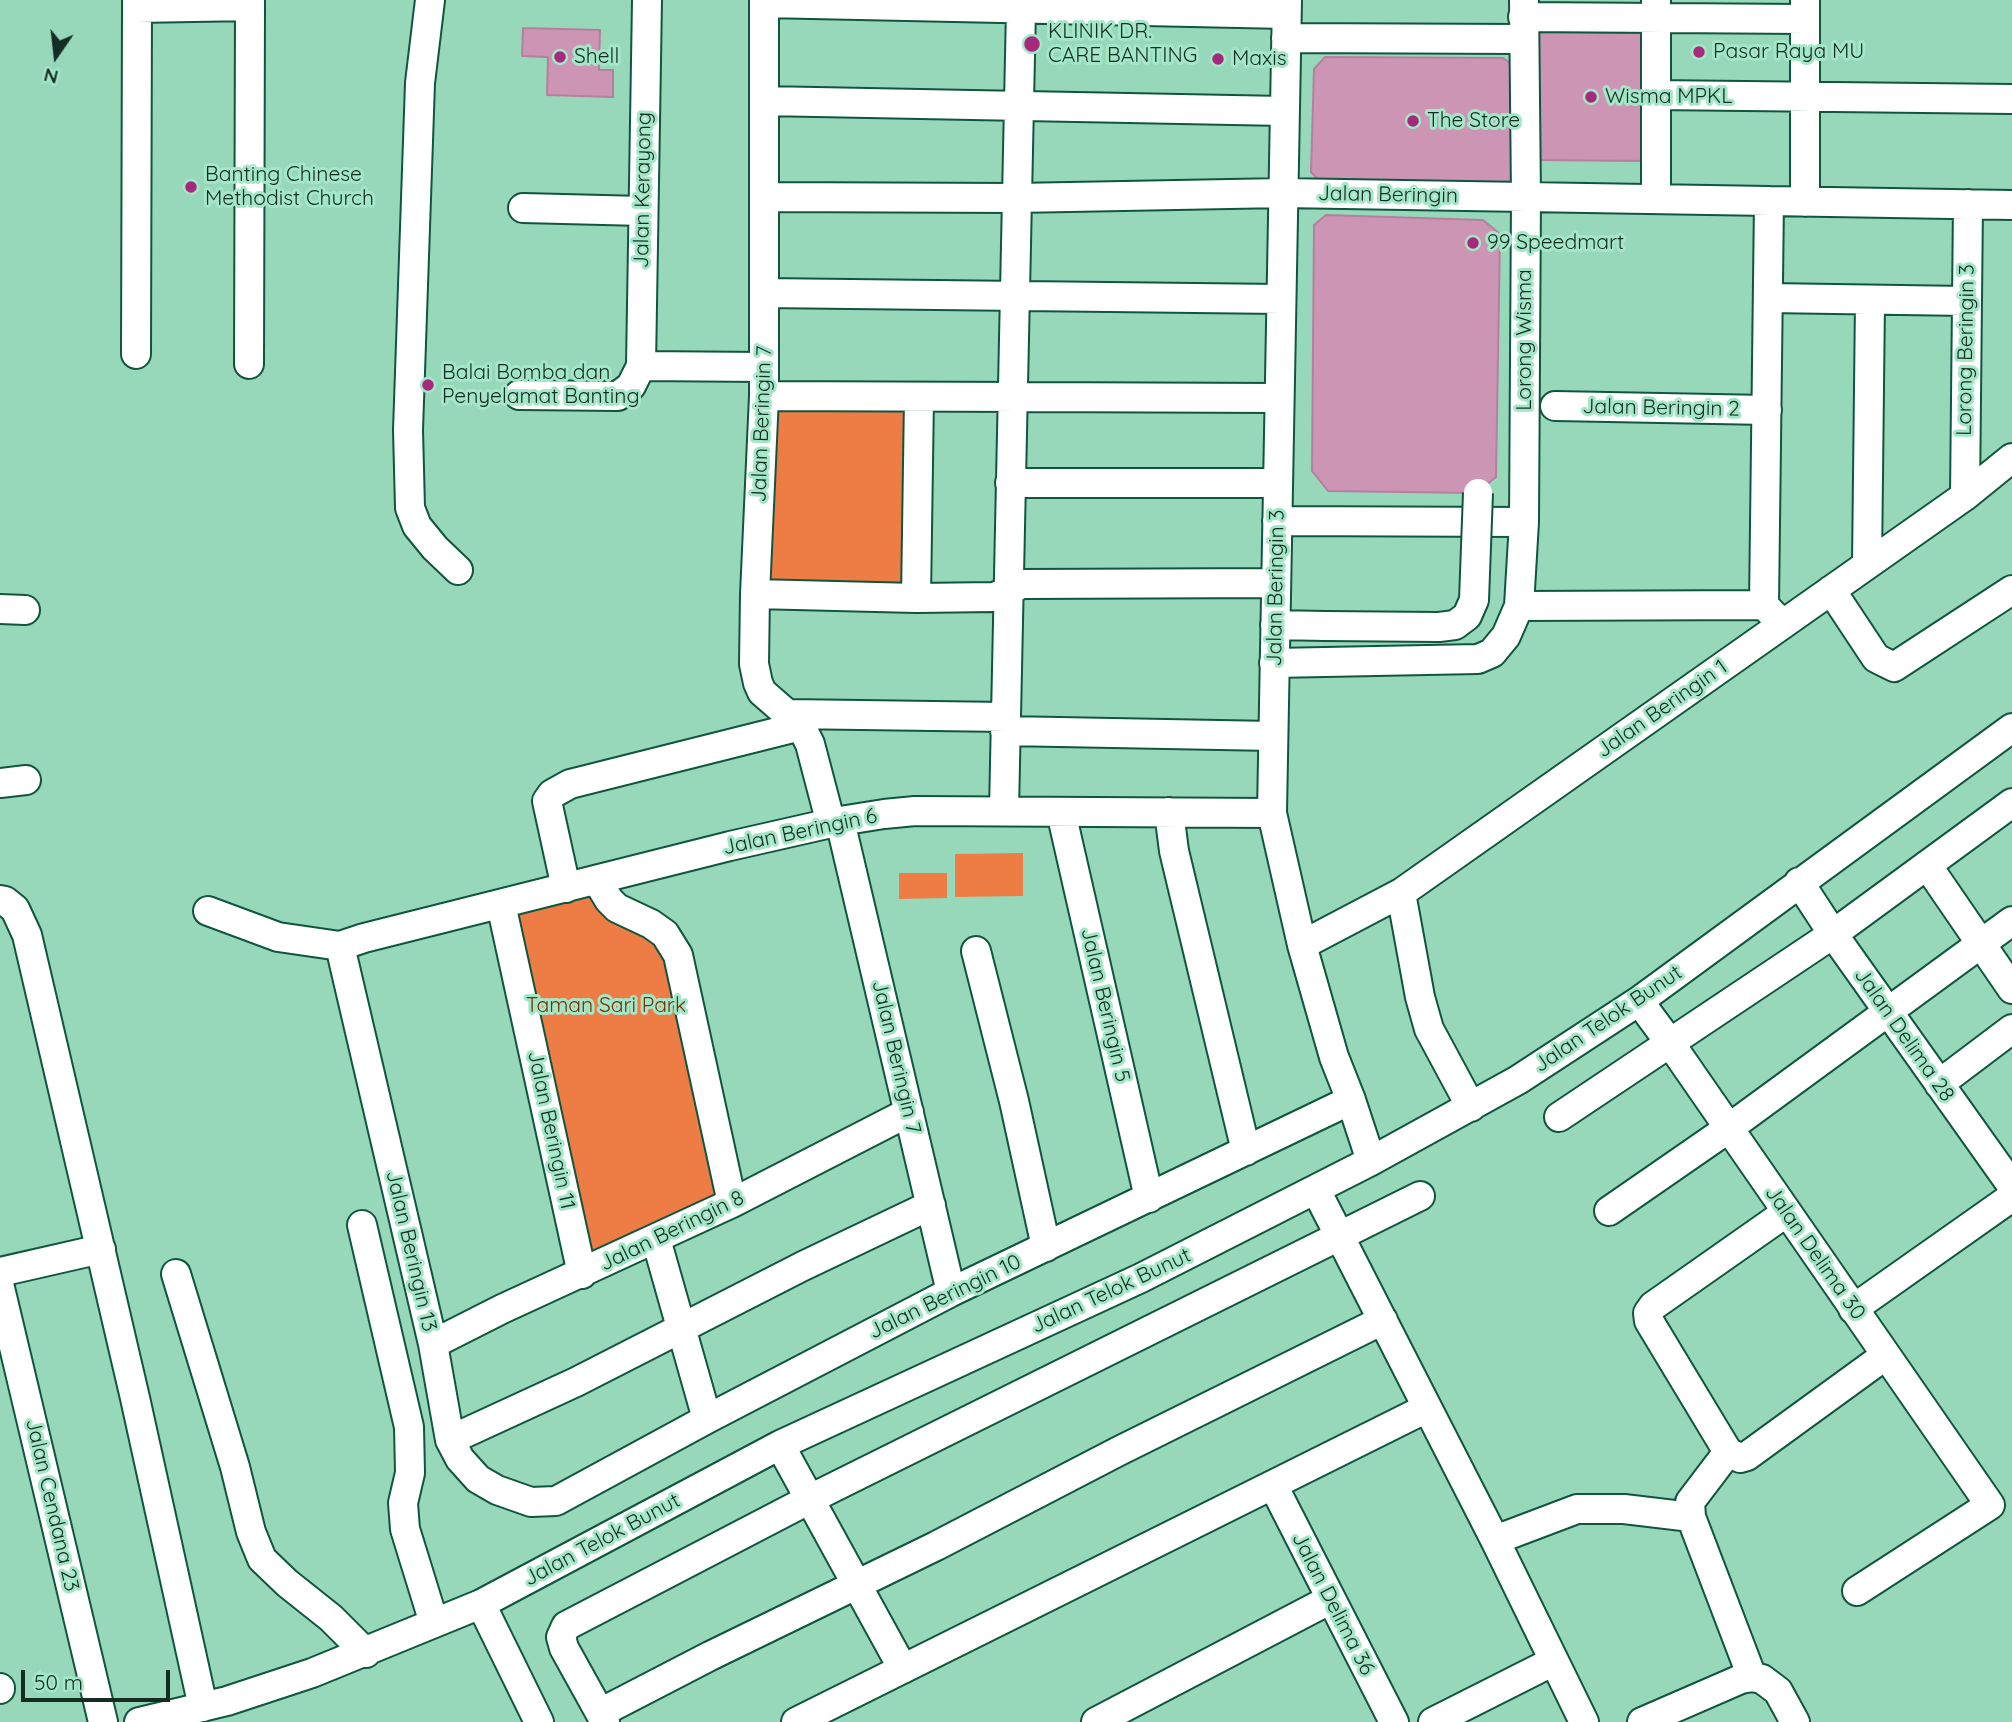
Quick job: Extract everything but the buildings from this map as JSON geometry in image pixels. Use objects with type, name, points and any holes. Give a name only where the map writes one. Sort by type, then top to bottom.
[{"type":"street","points":[[430,0],[420,83],[408,430],[410,508],[417,526],[435,548],[458,569]]},
{"type":"street","name":"Jalan Kerayong","points":[[638,372],[647,0]]},
{"type":"street","points":[[764,2],[1286,18],[1523,19],[1655,9],[1805,9],[1805,202]]},
{"type":"street","name":"Jalan Beringin 7","points":[[764,2],[764,396],[754,664],[762,692],[794,720],[810,744],[835,822],[909,1112],[951,1293]]},
{"type":"street","points":[[136,354],[137,4],[250,3],[248,364]]},
{"type":"street","points":[[1003,811],[1021,9]]},
{"type":"street","points":[[1655,9],[1656,199]]},
{"type":"street","name":"Jalan Beringin 3","points":[[1286,18],[1272,813],[1302,945],[1334,1057],[1371,1161]]},
{"type":"street","name":"Lorong Wisma","points":[[1275,663],[1478,659],[1492,653],[1506,636],[1519,606],[1524,522],[1526,197],[1523,19]]},
{"type":"street","points":[[1655,95],[2012,99]]},
{"type":"street","points":[[764,101],[1284,111]]},
{"type":"street","name":"Jalan Beringin","points":[[764,197],[1016,198],[1283,193],[2012,205]]},
{"type":"street","points":[[1519,606],[1773,615],[1766,410],[1769,201]]},
{"type":"street","name":"Lorong Beringin 3","points":[[1965,496],[1968,204]]},
{"type":"street","points":[[523,208],[643,211]]},
{"type":"street","points":[[764,293],[1281,299]]},
{"type":"street","points":[[1768,298],[1967,301]]},
{"type":"street","points":[[1867,564],[1870,300]]},
{"type":"street","points":[[519,395],[618,396],[627,391],[638,372],[764,367]]},
{"type":"street","points":[[764,396],[1279,398]]},
{"type":"street","points":[[916,598],[919,397]]},
{"type":"street","name":"Jalan Beringin 2","points":[[1555,406],[1766,410]]},
{"type":"street","name":"Jalan Beringin 1","points":[[1302,945],[1401,893],[1773,615],[1831,590],[1965,496],[2007,473]]},
{"type":"street","points":[[1010,483],[1278,483]]},
{"type":"street","points":[[1275,625],[1455,625],[1467,616],[1474,600],[1478,493]]},
{"type":"street","points":[[1277,521],[1524,522]]},
{"type":"street","points":[[755,594],[994,597],[1021,584],[1276,583]]},
{"type":"street","points":[[1831,590],[1876,658],[1894,667],[2012,590]]},
{"type":"street","points":[[566,888],[547,801],[552,794],[570,784],[794,720],[1005,724],[1273,736]]},
{"type":"street","name":"Jalan Telok Bunut","points":[[139,1722],[221,1710],[481,1604],[780,1445],[1141,1278],[1371,1161],[1518,1080],[1639,1001],[2012,728]]},
{"type":"street","points":[[1559,1117],[1833,934],[2012,803]]},
{"type":"street","name":"Jalan Beringin 6","points":[[340,946],[835,822],[915,811],[1272,813]]},
{"type":"street","name":"Jalan Beringin 5","points":[[1061,812],[1149,1198]]},
{"type":"street","points":[[1169,812],[1174,851],[1245,1151]]},
{"type":"street","points":[[1927,865],[2012,989]]},
{"type":"street","points":[[597,880],[609,900],[618,908],[665,934],[678,955],[732,1203]]},
{"type":"street","name":"Jalan Delima 28","points":[[1799,883],[2012,1186]]},
{"type":"street","points":[[1401,893],[1420,997],[1429,1029],[1471,1107]]},
{"type":"street","points":[[0,900],[15,909],[27,935],[100,1249],[221,1710]]},
{"type":"street","name":"Jalan Beringin 11","points":[[501,904],[582,1274]]},
{"type":"street","points":[[208,911],[278,937],[340,946]]},
{"type":"street","points":[[1609,1211],[1729,1128],[2012,921]]},
{"type":"street","name":"Jalan Beringin 13","points":[[340,946],[433,1344],[450,1440],[460,1459],[478,1479],[497,1490],[531,1502],[545,1503]]},
{"type":"street","points":[[976,951],[1014,1101],[1046,1247]]},
{"type":"street","name":"Jalan Delima 30","points":[[1639,1001],[1853,1309],[2001,1506]]},
{"type":"street","points":[[1939,1084],[2012,1029]]},
{"type":"street","name":"Jalan Beringin 10","points":[[545,1503],[556,1501],[707,1419],[951,1293],[1351,1100]]},
{"type":"street","name":"Jalan Beringin 8","points":[[433,1344],[502,1309],[732,1203],[909,1112]]},
{"type":"street","points":[[1316,1190],[1495,1540],[1584,1722]]},
{"type":"street","points":[[1383,1320],[858,1586],[710,1656],[602,1717],[564,1648],[561,1637],[566,1626],[810,1499],[1420,1196]]},
{"type":"street","points":[[1853,1309],[2012,1197]]},
{"type":"street","points":[[450,1440],[576,1382],[931,1205]]},
{"type":"street","points":[[1787,1212],[1653,1306],[1648,1313],[1648,1321],[1728,1452],[1740,1458],[1747,1456],[1886,1355]]},
{"type":"street","points":[[362,1225],[409,1427],[410,1473],[403,1503],[404,1529],[434,1623]]},
{"type":"street","points":[[656,1239],[707,1419]]},
{"type":"street","points":[[0,1272],[100,1249]]},
{"type":"street","points":[[176,1274],[235,1467],[251,1532],[262,1559],[331,1618],[366,1653]]},
{"type":"street","name":"Jalan Cendana 23","points":[[0,1288],[103,1722]]},
{"type":"street","points":[[798,1722],[1427,1408]]},
{"type":"street","points":[[780,1445],[903,1669]]},
{"type":"street","points":[[1728,1452],[1690,1502],[1691,1517],[1752,1677]]},
{"type":"street","name":"Jalan Delima 36","points":[[1273,1485],[1394,1722]]},
{"type":"street","points":[[1857,1591],[2001,1506]]},
{"type":"street","points":[[1495,1540],[1577,1509],[1624,1509],[1691,1517]]},
{"type":"street","points":[[1096,1722],[1331,1599]]},
{"type":"street","points":[[481,1604],[538,1722]]},
{"type":"street","points":[[1433,1722],[1554,1661]]},
{"type":"street","points":[[1642,1722],[1741,1679],[1752,1677],[1762,1679],[1778,1691],[1795,1722]]},
{"type":"green space","points":[[764,396],[919,397],[916,598],[755,594]]},
{"type":"green space","points":[[1023,853],[1023,896],[955,897],[955,854]]},
{"type":"green space","points":[[899,873],[947,873],[947,898],[899,899]]},
{"type":"green space","name":"Taman Sari Park","points":[[599,884],[663,935],[731,1199],[585,1270],[502,908]]},
{"type":"place","name":"KLINIK DR. CARE BANTING","points":[[1032,44]]},
{"type":"place","name":"Pasar Raya MU","points":[[1699,52]]},
{"type":"place","name":"Shell","points":[[560,57]]},
{"type":"place","name":"Maxis","points":[[1218,59]]},
{"type":"place","name":"Wisma MPKL","points":[[1591,97]]},
{"type":"place","name":"The Store","points":[[1413,121]]},
{"type":"place","name":"Banting Chinese Methodist Church","points":[[191,187]]},
{"type":"place","name":"99 Speedmart","points":[[1473,243]]},
{"type":"place","name":"Balai Bomba dan Penyelamat Banting","points":[[428,385]]}]
